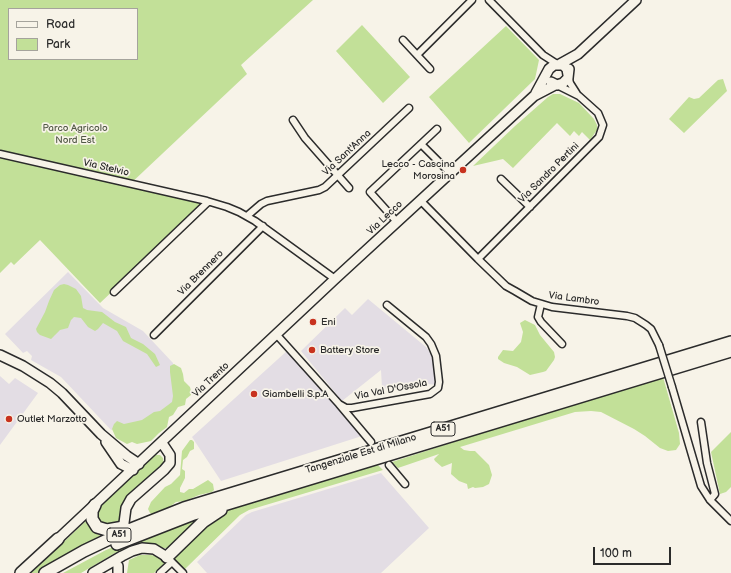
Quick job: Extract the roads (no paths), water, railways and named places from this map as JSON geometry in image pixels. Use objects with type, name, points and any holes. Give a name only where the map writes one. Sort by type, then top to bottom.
[{"type":"highway","name":"Tangenziale Est di Milano","points":[[45,573],[84,551],[126,531],[184,508],[731,342]]},
{"type":"highway","name":"Tangenziale Est di Milano","points":[[59,573],[127,539],[194,514],[731,351]]},
{"type":"highway","points":[[170,559],[203,522],[215,513],[280,488]]},
{"type":"highway","points":[[95,505],[92,511],[92,519],[95,524],[104,530],[112,530],[155,519]]},
{"type":"highway","points":[[21,573],[58,539]]},
{"type":"street","points":[[417,55],[472,0]]},
{"type":"street","points":[[489,0],[543,55],[546,60],[548,79],[556,85],[579,96]]},
{"type":"street","name":"Via Lecco","points":[[335,279],[534,96],[566,81],[569,68],[578,54],[636,0]]},
{"type":"street","points":[[402,40],[430,69]]},
{"type":"street","name":"Via Lecco","points":[[534,96],[548,71],[554,65],[578,54]]},
{"type":"street","points":[[543,55],[565,67],[570,83],[579,96]]},
{"type":"street","name":"Via Sandro Pertini","points":[[478,259],[599,137],[603,125],[598,113],[579,96]]},
{"type":"street","name":"Via Sant'Anna","points":[[247,216],[255,208],[267,201],[319,190],[325,187],[409,108]]},
{"type":"street","points":[[293,120],[305,138],[349,188]]},
{"type":"street","points":[[397,222],[370,192],[437,129]]},
{"type":"street","points":[[421,144],[450,173]]},
{"type":"street","name":"Via Stelvio","points":[[0,154],[227,207],[247,216],[263,226],[335,279]]},
{"type":"street","points":[[501,179],[530,207]]},
{"type":"street","name":"Via Lambro","points":[[420,200],[506,286],[524,297],[541,304],[635,318],[651,329],[659,345],[698,478],[710,500],[731,522]]},
{"type":"street","points":[[114,292],[208,202]]},
{"type":"street","name":"Via Brennero","points":[[154,335],[263,226]]},
{"type":"street","name":"Via Trento","points":[[58,539],[335,279]]},
{"type":"street","points":[[541,304],[538,317],[562,344]]},
{"type":"street","name":"Via Val D'Ossola","points":[[339,404],[346,408],[352,408],[430,394],[438,388],[439,382],[436,356],[431,344],[426,337],[387,305]]},
{"type":"street","points":[[276,334],[371,442]]},
{"type":"street","points":[[0,355],[23,366],[50,383],[101,434],[121,464],[136,467]]},
{"type":"street","points":[[700,422],[707,463],[715,494],[710,500]]},
{"type":"street","points":[[124,523],[126,508],[131,499],[170,463],[170,455],[162,443]]},
{"type":"street","points":[[389,465],[405,484]]},
{"type":"street","points":[[93,573],[122,556],[142,548],[154,549],[170,559],[183,573]]},
{"type":"street","points":[[160,573],[170,559]]},
{"type":"place","name":"Lecco - Cascina Morosina","points":[[463,170]]},
{"type":"place","name":"Eni","points":[[313,322]]},
{"type":"place","name":"Battery Store","points":[[312,350]]},
{"type":"place","name":"Giambelli S.p.A","points":[[254,394]]},
{"type":"place","name":"Outlet Marzotto","points":[[9,419]]},
{"type":"park label","name":"Parco Agricolo Nord Est","points":[[75,134]]}]
